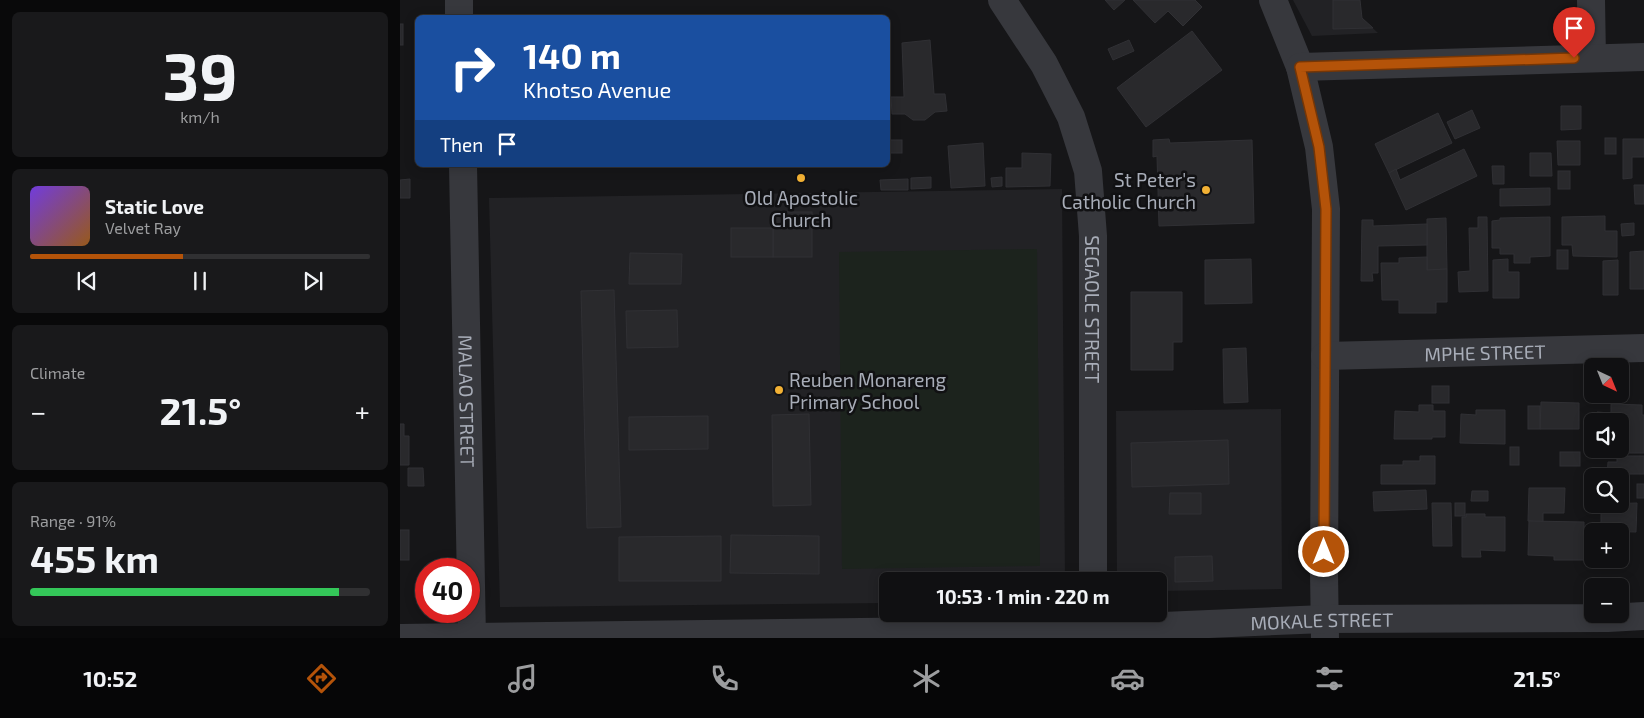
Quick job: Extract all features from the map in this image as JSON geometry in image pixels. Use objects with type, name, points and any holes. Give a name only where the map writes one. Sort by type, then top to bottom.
[{"type":"street","points":[[459,0],[460,15]]},
{"type":"street","name":"SEGAOLE STREET","points":[[1002,0],[1044,64],[1071,117],[1088,171],[1093,236],[1093,572]]},
{"type":"street","points":[[1273,0],[1300,67],[1319,147],[1326,209],[1325,628]]},
{"type":"street","points":[[1591,0],[1592,58]]},
{"type":"street","points":[[1300,67],[1644,57]]},
{"type":"street","name":"MALAO STREET","points":[[463,167],[472,638]]},
{"type":"street","name":"MPHE STREET","points":[[1326,356],[1644,348]]},
{"type":"street","name":"MOKALE STREET","points":[[400,638],[1094,627],[1609,628],[1644,616]]},
{"type":"shaded area","points":[[1293,0],[1360,0],[1362,18],[1378,33],[1312,36]]},
{"type":"shaded area","name":"Reuben Monareng Primary School","points":[[1062,189],[1065,572],[879,572],[879,603],[500,607],[489,198]]},
{"type":"shaded area","points":[[1037,249],[1040,566],[842,569],[839,252]]},
{"type":"shaded area","points":[[1281,409],[1282,589],[1167,591],[1167,572],[1117,572],[1116,411]]},
{"type":"building","points":[[1105,0],[1125,0],[1114,10]]},
{"type":"building","points":[[1133,0],[1195,0],[1202,7],[1183,26],[1168,11],[1155,23]]},
{"type":"building","points":[[1333,0],[1360,0],[1362,18],[1373,28],[1333,29]]},
{"type":"building","points":[[400,24],[403,24],[403,45],[400,45]]},
{"type":"building","points":[[1192,31],[1222,70],[1146,127],[1117,88]]},
{"type":"building","points":[[930,40],[934,94],[945,94],[947,111],[935,112],[925,120],[913,120],[905,114],[892,114],[891,97],[904,97],[902,43]]},
{"type":"building","points":[[1129,40],[1134,51],[1113,60],[1108,49]]},
{"type":"building","points":[[1561,106],[1581,106],[1581,129],[1561,130]]},
{"type":"building","points":[[1472,110],[1480,128],[1455,139],[1447,122]]},
{"type":"building","points":[[1438,113],[1452,143],[1389,173],[1375,144]]},
{"type":"building","points":[[1605,138],[1616,138],[1616,154],[1605,154]]},
{"type":"building","name":"St Peter's Catholic Church","points":[[1169,139],[1170,143],[1252,140],[1254,223],[1159,226],[1157,156],[1153,157],[1153,140]]},
{"type":"building","points":[[1623,139],[1644,139],[1644,157],[1632,157],[1632,178],[1623,179]]},
{"type":"building","points":[[890,140],[902,140],[902,153],[890,153]]},
{"type":"building","points":[[1557,141],[1580,141],[1580,165],[1558,165]]},
{"type":"building","points":[[983,143],[985,186],[951,188],[948,146]]},
{"type":"building","points":[[1464,149],[1477,176],[1406,210],[1389,173],[1396,169],[1400,180]]},
{"type":"building","points":[[1022,153],[1051,154],[1050,186],[1006,187],[1006,168],[1022,168]]},
{"type":"building","points":[[1530,153],[1551,153],[1552,176],[1530,176]]},
{"type":"building","points":[[1492,166],[1504,166],[1504,184],[1493,184]]},
{"type":"building","points":[[1558,171],[1570,171],[1570,189],[1558,189]]},
{"type":"building","points":[[931,177],[931,188],[911,189],[911,178]]},
{"type":"building","points":[[1002,177],[1002,186],[992,187],[991,178]]},
{"type":"building","points":[[410,179],[410,198],[400,198],[400,180]]},
{"type":"building","points":[[908,179],[908,190],[881,190],[880,180]]},
{"type":"building","points":[[1634,185],[1644,185],[1644,204],[1635,204]]},
{"type":"building","points":[[1550,188],[1550,205],[1500,206],[1500,189]]},
{"type":"building","points":[[773,212],[812,212],[812,257],[773,257]]},
{"type":"building","points":[[1605,216],[1605,231],[1617,231],[1617,257],[1573,256],[1572,245],[1562,245],[1562,217]]},
{"type":"building","points":[[1478,217],[1487,217],[1488,291],[1459,292],[1458,272],[1470,271],[1469,228],[1478,228]]},
{"type":"building","points":[[1550,217],[1550,256],[1530,257],[1530,263],[1514,263],[1514,254],[1500,254],[1500,248],[1492,248],[1492,221],[1500,220],[1500,218]]},
{"type":"building","points":[[1446,218],[1447,269],[1427,270],[1427,219]]},
{"type":"building","points":[[1362,220],[1373,220],[1373,226],[1427,224],[1427,245],[1378,246],[1378,273],[1372,273],[1373,281],[1361,281]]},
{"type":"building","points":[[1634,223],[1634,235],[1622,236],[1621,224]]},
{"type":"building","points":[[731,228],[773,228],[773,257],[731,257]]},
{"type":"building","points":[[1557,250],[1568,250],[1568,269],[1557,269]]},
{"type":"building","points":[[1644,251],[1644,289],[1630,289],[1630,252]]},
{"type":"building","points":[[630,253],[682,254],[681,284],[629,284]]},
{"type":"building","points":[[1427,257],[1427,270],[1447,269],[1447,302],[1436,302],[1436,313],[1399,313],[1399,300],[1382,300],[1381,263],[1399,263],[1399,258]]},
{"type":"building","points":[[1251,259],[1252,303],[1205,304],[1205,260]]},
{"type":"building","points":[[1508,259],[1508,272],[1519,272],[1519,298],[1493,298],[1493,260]]},
{"type":"building","points":[[1618,260],[1618,295],[1603,295],[1603,261]]},
{"type":"building","points":[[614,290],[621,527],[587,528],[581,291]]},
{"type":"building","points":[[1131,292],[1182,292],[1182,342],[1173,342],[1173,370],[1131,370]]},
{"type":"building","points":[[677,310],[678,347],[627,348],[626,311]]},
{"type":"building","points":[[1246,348],[1248,402],[1224,403],[1223,349]]},
{"type":"building","points":[[1432,386],[1449,386],[1449,403],[1432,403]]},
{"type":"building","points":[[1541,402],[1579,403],[1579,429],[1540,429]]},
{"type":"building","points":[[1611,404],[1642,405],[1642,415],[1644,415],[1644,453],[1629,453],[1629,413],[1611,413]]},
{"type":"building","points":[[1419,405],[1433,405],[1433,411],[1445,411],[1445,437],[1394,439],[1395,411],[1419,412]]},
{"type":"building","points":[[1528,406],[1540,406],[1540,429],[1528,429]]},
{"type":"building","points":[[1476,410],[1505,410],[1505,444],[1460,443],[1461,414],[1476,415]]},
{"type":"building","points":[[809,414],[811,505],[773,506],[772,415]]},
{"type":"building","points":[[708,416],[708,449],[629,450],[629,417]]},
{"type":"building","points":[[400,424],[404,424],[404,436],[409,436],[409,465],[400,465]]},
{"type":"building","points":[[1228,440],[1229,484],[1132,487],[1131,443]]},
{"type":"building","points":[[1510,447],[1519,447],[1519,465],[1510,465]]},
{"type":"building","points":[[1560,452],[1580,452],[1580,466],[1560,466]]},
{"type":"building","points":[[1420,456],[1435,456],[1435,484],[1381,484],[1381,465],[1403,465],[1403,461],[1420,461]]},
{"type":"building","points":[[1644,456],[1644,474],[1629,474],[1629,468],[1608,468],[1608,462],[1617,462],[1617,458]]},
{"type":"building","points":[[408,468],[423,468],[424,486],[408,486]]},
{"type":"building","points":[[1637,484],[1644,484],[1644,498],[1637,498]]},
{"type":"building","points":[[1529,488],[1565,488],[1564,513],[1543,513],[1543,522],[1528,521]]},
{"type":"building","points":[[1426,490],[1427,509],[1374,511],[1373,492]]},
{"type":"building","points":[[1472,491],[1488,491],[1488,501],[1471,501]]},
{"type":"building","points":[[1170,493],[1201,493],[1201,514],[1169,514]]},
{"type":"building","points":[[1432,503],[1451,503],[1452,546],[1433,546]]},
{"type":"building","points":[[1455,503],[1465,503],[1465,516],[1455,516]]},
{"type":"building","points":[[1629,503],[1637,503],[1636,532],[1629,532],[1629,523],[1601,523],[1601,513],[1629,513]]},
{"type":"building","points":[[1466,514],[1485,514],[1485,517],[1505,517],[1505,551],[1480,550],[1481,557],[1462,557],[1462,517],[1466,517]]},
{"type":"building","points":[[1529,521],[1584,522],[1584,560],[1554,560],[1554,556],[1528,555]]},
{"type":"building","points":[[400,530],[409,530],[409,560],[400,560]]},
{"type":"building","points":[[731,535],[819,536],[819,574],[730,573]]},
{"type":"building","points":[[721,536],[721,581],[619,581],[619,537]]},
{"type":"building","points":[[1212,556],[1213,581],[1175,582],[1175,557]]},
{"type":"place","name":"Old Apostolic Church","points":[[801,178]]},
{"type":"place","name":"St Peter's Catholic Church","points":[[1206,190]]},
{"type":"place","name":"Reuben Monareng Primary School","points":[[779,390]]},
{"type":"route","points":[[1324,552],[1326,209],[1319,147],[1300,67],[1468,63],[1574,58]]}]
